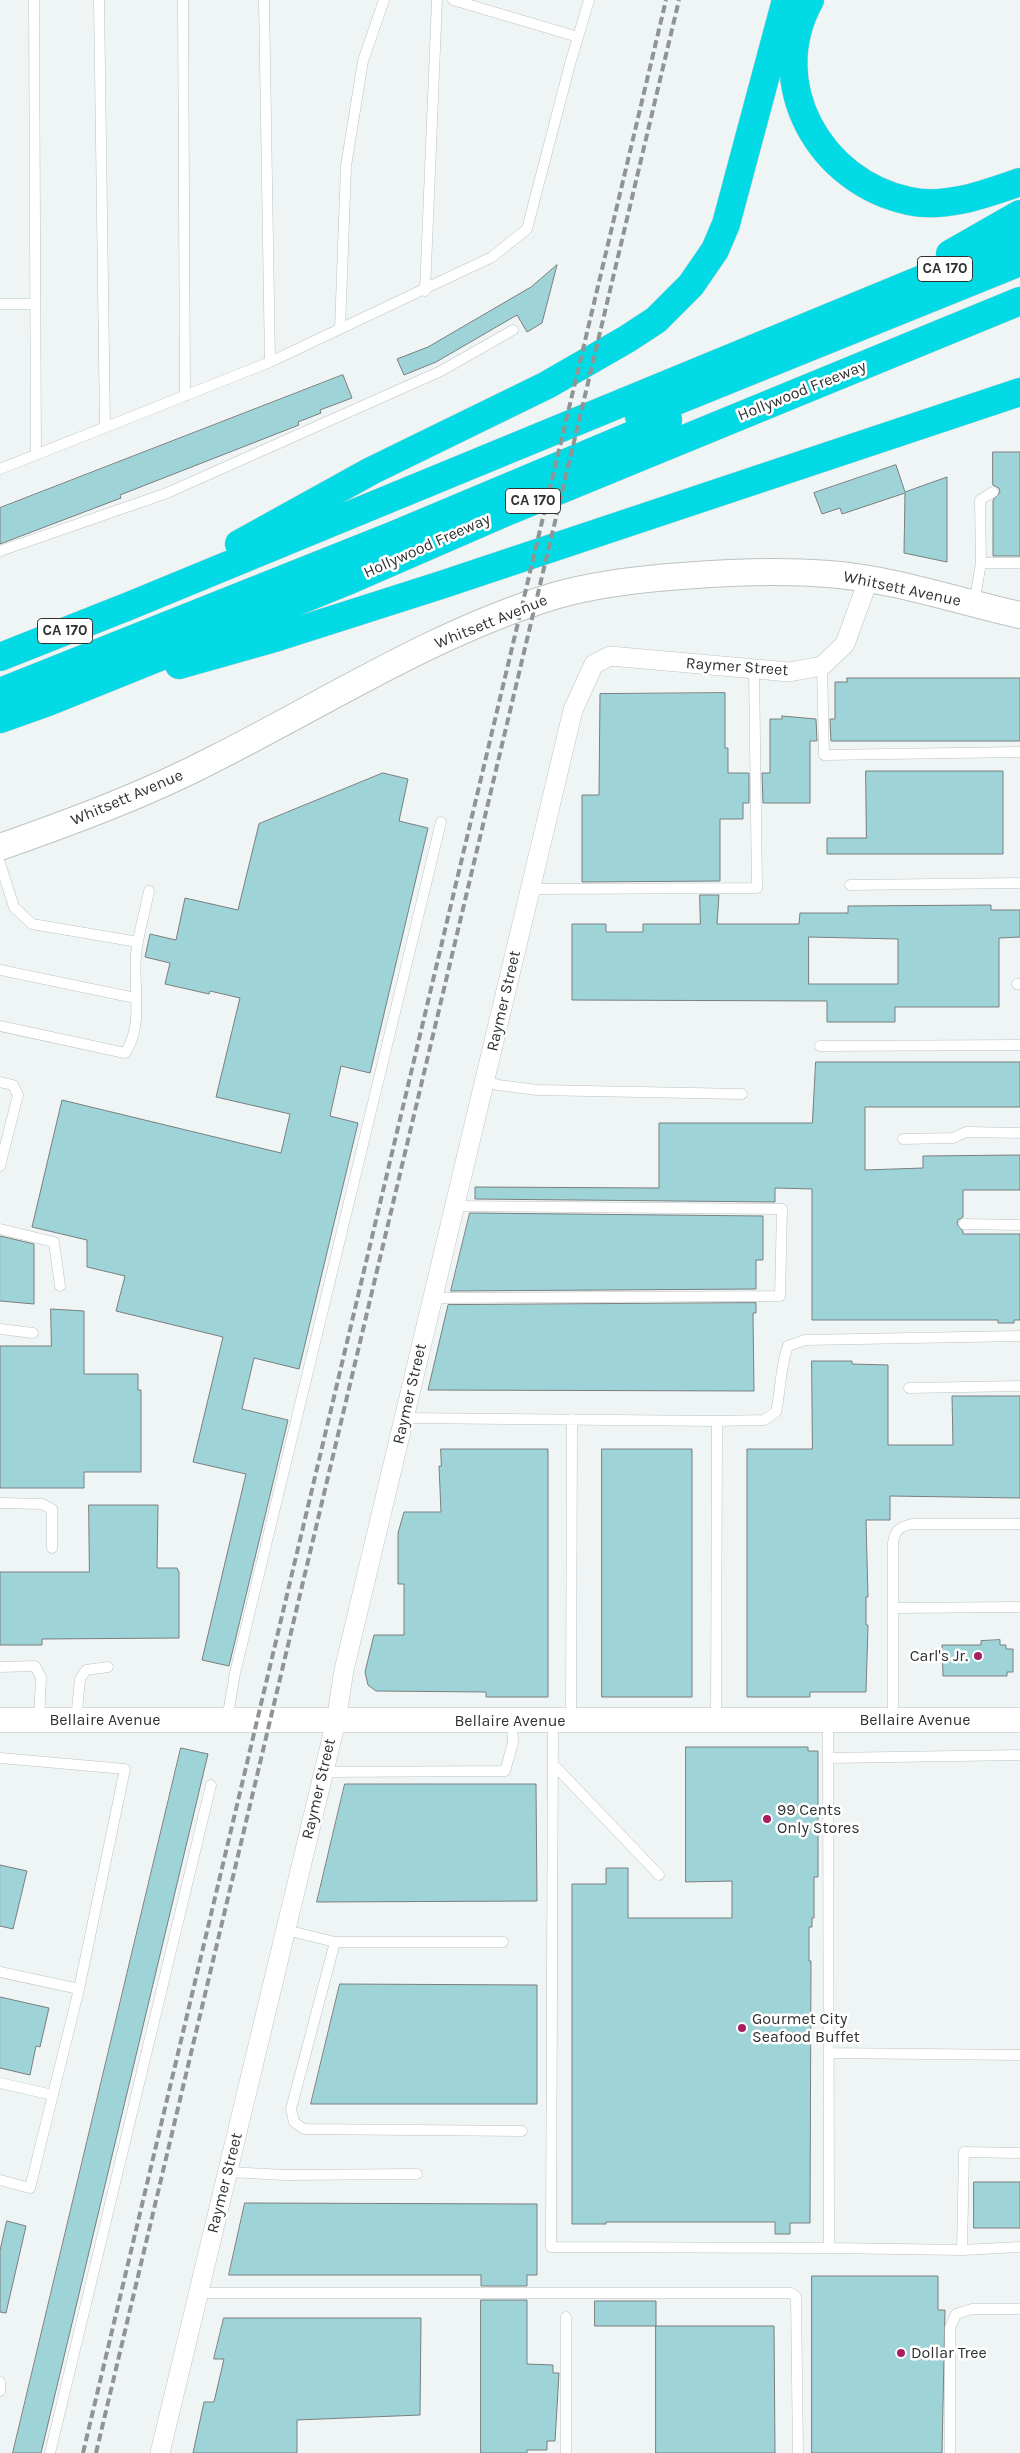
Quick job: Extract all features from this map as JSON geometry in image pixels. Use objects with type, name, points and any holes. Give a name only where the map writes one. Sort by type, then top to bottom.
[{"type":"highway","points":[[129,606],[371,470],[547,385],[656,320],[691,285],[715,250],[726,224],[786,0]]},
{"type":"highway","points":[[810,0],[798,31],[794,58],[795,82],[799,104],[808,126],[824,150],[839,166],[874,188],[910,201],[938,203],[957,201],[1020,182]]},
{"type":"highway","points":[[872,299],[1020,214]]},
{"type":"highway","name":"CA 170","points":[[0,657],[129,606],[872,299],[1020,242]]},
{"type":"highway","points":[[0,675],[87,643],[1020,262]]},
{"type":"highway","points":[[0,692],[394,536],[670,419],[1020,279]]},
{"type":"highway","name":"Hollywood Freeway","points":[[0,719],[48,702],[350,580],[504,512],[1020,301]]},
{"type":"highway","points":[[48,702],[296,631],[652,513],[700,500],[1020,392]]},
{"type":"main road","name":"Whitsett Avenue","points":[[0,847],[103,810],[214,760],[402,659],[506,613],[556,595],[632,580],[748,571],[828,574],[869,578],[1020,615]]},
{"type":"street","points":[[822,666],[845,644],[869,578]]},
{"type":"street","name":"Raymer Street","points":[[160,2453],[336,1721],[344,1670],[573,710],[594,664],[610,656],[788,672],[822,666]]},
{"type":"street","name":"Bellaire Avenue","points":[[0,1720],[1020,1720]]},
{"type":"lane","points":[[34,0],[36,455]]},
{"type":"lane","points":[[99,0],[105,427]]},
{"type":"lane","points":[[183,0],[185,396]]},
{"type":"lane","points":[[264,0],[270,362]]},
{"type":"lane","points":[[340,329],[346,166],[363,60],[384,0]]},
{"type":"lane","points":[[426,291],[437,0]]},
{"type":"lane","points":[[453,0],[578,36]]},
{"type":"lane","points":[[0,469],[270,362],[426,291],[492,258],[527,230],[589,0]]},
{"type":"lane","points":[[0,304],[34,304]]},
{"type":"lane","points":[[0,551],[167,493],[441,371],[512,330]]},
{"type":"lane","points":[[974,604],[980,563],[980,500],[993,492]]},
{"type":"lane","points":[[980,563],[1020,563]]},
{"type":"lane","points":[[822,666],[824,755],[1020,752]]},
{"type":"lane","points":[[530,889],[757,888],[754,670]]},
{"type":"lane","points":[[226,1721],[235,1673],[441,822]]},
{"type":"lane","points":[[0,863],[14,907],[32,924],[138,942]]},
{"type":"lane","points":[[850,885],[1020,883]]},
{"type":"lane","points":[[0,1026],[125,1053],[130,1046],[136,1021],[136,953],[149,891]]},
{"type":"lane","points":[[0,970],[135,998]]},
{"type":"lane","points":[[820,1046],[1020,1045]]},
{"type":"lane","points":[[485,1080],[498,1085],[537,1090],[742,1094]]},
{"type":"lane","points":[[0,1082],[13,1085],[18,1094],[0,1166]]},
{"type":"lane","points":[[903,1139],[953,1138],[966,1132],[1020,1133]]},
{"type":"lane","points":[[433,1298],[780,1296],[782,1209],[455,1206]]},
{"type":"lane","points":[[964,1224],[1020,1225]]},
{"type":"lane","points":[[0,1228],[54,1242],[60,1286]]},
{"type":"lane","points":[[0,1329],[33,1332]]},
{"type":"lane","points":[[404,1418],[764,1420],[776,1412],[781,1388],[782,1363],[788,1346],[805,1340],[1020,1336]]},
{"type":"lane","points":[[909,1388],[1020,1386]]},
{"type":"lane","points":[[572,1419],[562,1721],[553,1764],[551,2247],[962,2250],[1020,2247]]},
{"type":"lane","points":[[716,1720],[717,1421]]},
{"type":"lane","points":[[0,1503],[42,1504],[52,1509],[52,1548]]},
{"type":"lane","points":[[893,1720],[893,1543],[895,1532],[901,1526],[912,1524],[1020,1524]]},
{"type":"lane","points":[[893,1608],[1020,1607]]},
{"type":"lane","points":[[0,1667],[35,1666],[40,1676],[39,1720]]},
{"type":"lane","points":[[76,1720],[80,1679],[86,1670],[108,1667]]},
{"type":"lane","points":[[828,1720],[829,2248]]},
{"type":"lane","points":[[323,1772],[506,1770],[512,1743],[512,1721]]},
{"type":"lane","points":[[828,1758],[1020,1755]]},
{"type":"lane","points":[[0,1758],[125,1769],[79,1989],[30,2188],[0,2180]]},
{"type":"lane","points":[[553,1764],[659,1875]]},
{"type":"lane","points":[[50,2453],[211,1784]]},
{"type":"lane","points":[[286,1930],[335,1942],[503,1942]]},
{"type":"lane","points":[[335,1942],[291,2109],[294,2122],[304,2129],[522,2131]]},
{"type":"lane","points":[[0,1972],[79,1989]]},
{"type":"lane","points":[[829,2053],[1020,2055]]},
{"type":"lane","points":[[0,2083],[52,2095]]},
{"type":"lane","points":[[962,2250],[964,2152],[1020,2153]]},
{"type":"lane","points":[[228,2172],[285,2175],[417,2174]]},
{"type":"lane","points":[[198,2293],[791,2293],[796,2297],[798,2453]]},
{"type":"lane","points":[[950,2453],[950,2328],[956,2314],[972,2309],[1020,2309]]},
{"type":"lane","points":[[566,2317],[566,2453]]},
{"type":"lane","points":[[0,2382],[0,2390]]},
{"type":"building","points":[[557,265],[542,323],[527,332],[517,315],[436,362],[404,375],[397,359],[428,347],[531,287]]},
{"type":"building","points":[[343,375],[352,398],[320,410],[321,413],[298,422],[299,425],[120,495],[121,498],[0,544],[0,508]]},
{"type":"building","points":[[993,452],[1020,452],[1020,556],[993,556],[993,500],[1000,492],[999,488],[993,485]]},
{"type":"building","points":[[896,465],[905,492],[947,477],[947,562],[904,553],[905,493],[842,514],[840,508],[822,514],[814,493]]},
{"type":"building","points":[[847,678],[1020,678],[1020,741],[831,741],[830,719],[835,719],[835,682],[847,682]]},
{"type":"building","points":[[725,693],[725,748],[728,748],[728,773],[749,773],[749,803],[743,803],[743,819],[720,819],[720,881],[582,882],[582,795],[599,795],[600,694]]},
{"type":"building","points":[[782,716],[816,719],[817,741],[810,741],[810,803],[763,803],[762,773],[770,773],[770,719],[782,719]]},
{"type":"building","points":[[866,771],[1003,771],[1003,854],[827,854],[827,838],[866,838]]},
{"type":"building","points":[[383,773],[408,779],[399,821],[428,828],[370,1073],[341,1066],[330,1116],[358,1123],[299,1369],[254,1358],[242,1409],[288,1420],[229,1666],[202,1660],[246,1474],[193,1462],[223,1337],[116,1311],[125,1276],[87,1267],[87,1240],[32,1227],[62,1100],[281,1153],[290,1114],[216,1097],[240,998],[210,991],[209,994],[165,984],[170,963],[145,957],[150,934],[176,940],[185,898],[238,910],[259,824]]},
{"type":"building","points":[[700,895],[719,895],[717,924],[799,924],[800,913],[848,913],[848,906],[991,905],[991,910],[1020,910],[1020,937],[999,938],[999,1007],[895,1007],[895,1022],[827,1022],[827,1001],[572,1000],[572,924],[606,924],[606,932],[643,932],[643,924],[700,924]],"holes":[[[809,937],[898,939],[898,984],[809,984]]]},
{"type":"building","points":[[816,1062],[1020,1062],[1020,1107],[865,1107],[865,1170],[923,1168],[923,1156],[1020,1155],[1020,1190],[963,1190],[963,1217],[958,1220],[957,1224],[963,1231],[963,1234],[1020,1234],[1020,1320],[1014,1320],[1014,1323],[998,1323],[998,1320],[812,1320],[812,1189],[775,1188],[775,1202],[475,1199],[475,1187],[659,1188],[659,1123],[812,1123]]},
{"type":"building","points":[[470,1213],[763,1216],[763,1260],[756,1260],[756,1289],[451,1291]]},
{"type":"building","points":[[0,1236],[34,1244],[34,1304],[0,1301]]},
{"type":"building","points":[[756,1303],[756,1313],[753,1313],[754,1391],[428,1390],[448,1305]]},
{"type":"building","points":[[51,1309],[84,1311],[84,1374],[138,1374],[138,1390],[141,1390],[141,1472],[84,1472],[84,1488],[0,1488],[0,1346],[51,1346]]},
{"type":"building","points":[[812,1361],[852,1361],[852,1364],[888,1365],[888,1445],[953,1445],[952,1396],[1020,1396],[1020,1498],[890,1496],[890,1520],[866,1520],[868,1597],[866,1597],[866,1625],[868,1625],[866,1692],[810,1692],[810,1697],[747,1697],[747,1449],[812,1449]]},
{"type":"building","points":[[441,1449],[548,1449],[548,1697],[486,1697],[486,1692],[376,1691],[368,1685],[365,1672],[374,1635],[404,1635],[404,1584],[398,1584],[398,1533],[404,1512],[441,1512],[439,1466],[441,1466]]},
{"type":"building","points":[[602,1449],[692,1449],[692,1697],[602,1697]]},
{"type":"building","points":[[89,1505],[158,1505],[157,1568],[177,1568],[179,1572],[179,1638],[42,1639],[42,1645],[0,1645],[0,1572],[89,1572]]},
{"type":"building","name":"Carl's Jr.","points":[[1000,1640],[1000,1645],[1006,1645],[1006,1649],[1013,1649],[1013,1672],[1007,1672],[1007,1676],[943,1676],[942,1645],[981,1645],[981,1641]]},
{"type":"building","points":[[686,1747],[808,1747],[808,1751],[818,1751],[818,1877],[814,1877],[814,1918],[812,1918],[812,1927],[809,1927],[809,1961],[811,1961],[810,2223],[790,2223],[790,2234],[775,2234],[775,2222],[606,2222],[606,2224],[572,2224],[572,1884],[606,1884],[606,1868],[628,1868],[628,1918],[732,1918],[732,1881],[686,1882]]},
{"type":"building","points":[[181,1748],[208,1754],[41,2453],[13,2453]]},
{"type":"building","points":[[345,1784],[536,1784],[537,1901],[317,1902]]},
{"type":"building","points":[[0,1865],[27,1871],[13,1929],[0,1926]]},
{"type":"building","points":[[340,1984],[537,1985],[537,2104],[311,2104]]},
{"type":"building","points":[[0,1997],[49,2008],[40,2047],[36,2046],[30,2075],[0,2068]]},
{"type":"building","points":[[974,2182],[1020,2182],[1020,2228],[974,2228]]},
{"type":"building","points":[[245,2203],[537,2204],[537,2275],[527,2275],[527,2286],[481,2286],[481,2275],[229,2275]]},
{"type":"building","points":[[7,2221],[26,2226],[6,2313],[0,2312],[0,2251]]},
{"type":"building","points":[[812,2276],[938,2276],[938,2310],[945,2310],[942,2453],[812,2453]]},
{"type":"building","points":[[481,2300],[527,2300],[527,2364],[553,2365],[553,2373],[559,2373],[555,2441],[547,2441],[547,2450],[527,2450],[527,2453],[481,2453]]},
{"type":"building","points":[[595,2301],[656,2301],[656,2326],[595,2326]]},
{"type":"building","points":[[224,2318],[421,2318],[420,2415],[297,2420],[297,2453],[193,2453],[204,2402],[214,2402],[224,2359],[214,2359]]},
{"type":"building","points":[[656,2326],[774,2326],[775,2453],[656,2453]]},
{"type":"railway","points":[[83,2453],[666,0]]},
{"type":"railway","points":[[96,2453],[679,0]]},
{"type":"place","name":"Carl's Jr.","points":[[978,1656]]},
{"type":"place","name":"99 Cents Only Stores","points":[[767,1819]]},
{"type":"place","name":"Gourmet City Seafood Buffet","points":[[742,2028]]},
{"type":"place","name":"Dollar Tree","points":[[901,2353]]}]
